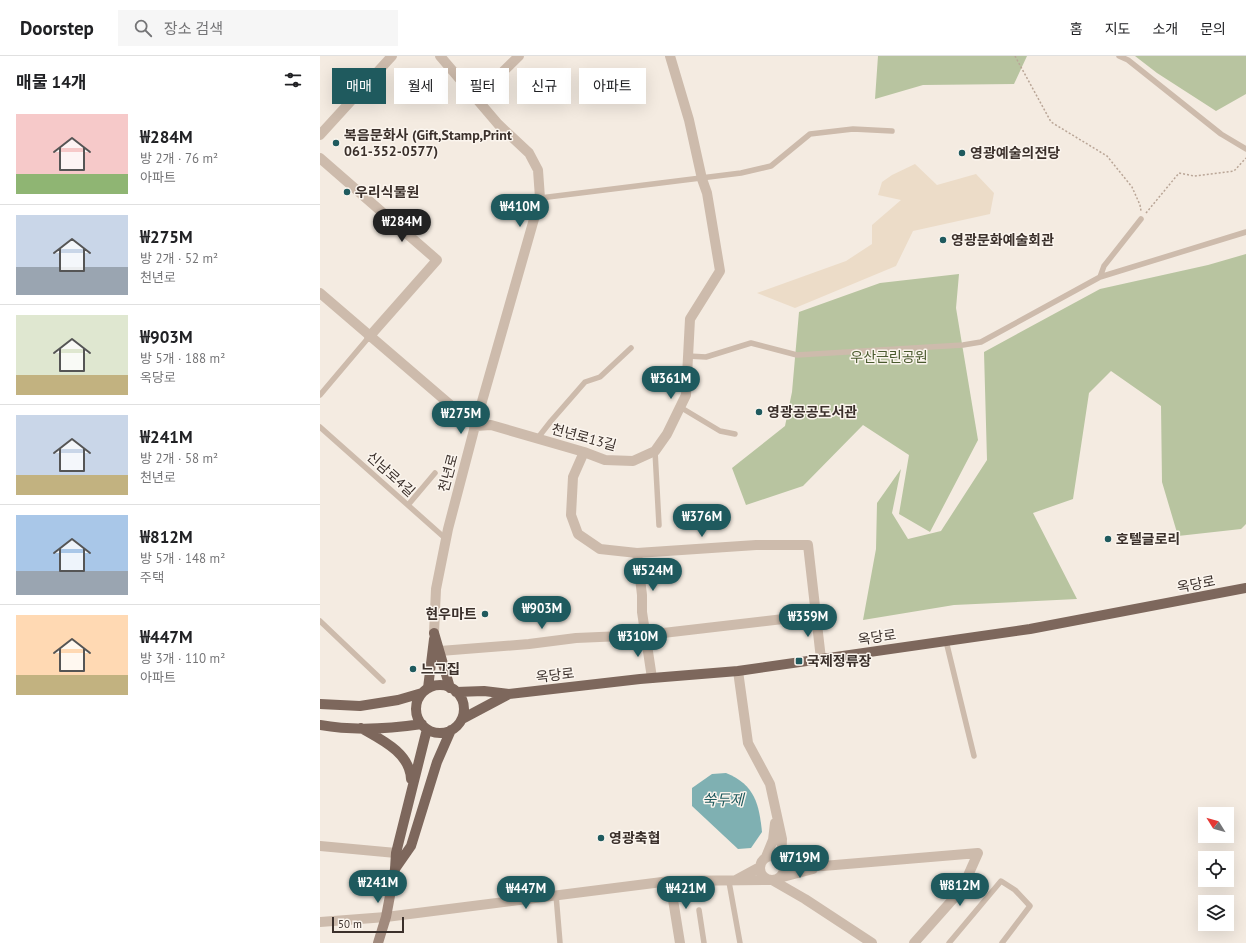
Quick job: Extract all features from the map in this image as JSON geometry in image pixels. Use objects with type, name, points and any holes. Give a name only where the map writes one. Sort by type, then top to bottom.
[{"type":"main road","name":"옥당로","points":[[509,694],[652,678],[738,671],[1030,629],[1246,588]]},
{"type":"main road","points":[[434,633],[453,690],[463,704],[462,719]]},
{"type":"main road","points":[[378,943],[386,917],[395,869],[396,853],[424,727],[416,712],[419,699],[426,691],[434,633]]},
{"type":"main road","points":[[320,704],[360,706],[398,700],[426,691],[435,686],[453,690],[484,691],[509,694]]},
{"type":"main road","points":[[395,869],[411,846],[437,762],[451,730],[462,719],[509,694]]},
{"type":"main road","points":[[320,725],[342,729],[424,727],[438,733],[451,730]]},
{"type":"main road","points":[[361,728],[386,743],[403,756],[411,769],[411,790]]},
{"type":"street","points":[[320,135],[392,56]]},
{"type":"street","points":[[440,56],[456,75]]},
{"type":"street","points":[[507,68],[519,56]]},
{"type":"street","points":[[655,452],[667,434],[686,395],[690,320],[720,271],[707,193],[702,179],[689,120],[670,56]]},
{"type":"street","points":[[320,293],[369,337],[475,426],[540,198],[538,170],[529,152],[498,124],[481,104]]},
{"type":"street","points":[[320,158],[437,260],[369,337]]},
{"type":"street","name":"천년로13길","points":[[475,426],[491,426],[584,452],[605,460],[633,461],[655,452]]},
{"type":"street","name":"천년로","points":[[434,633],[436,589],[446,539],[475,426]]},
{"type":"street","points":[[584,452],[573,477],[571,515],[578,534],[600,549],[636,553],[756,545],[808,545],[821,659]]},
{"type":"street","points":[[636,553],[642,595],[642,612],[652,678]]},
{"type":"street","points":[[440,651],[529,644],[576,638],[646,635],[817,615]]},
{"type":"street","points":[[738,671],[748,743],[770,784],[782,839],[783,871],[775,879]]},
{"type":"street","points":[[731,882],[748,875],[760,867],[773,840],[776,813]]},
{"type":"street","points":[[320,846],[396,853]]},
{"type":"street","points":[[320,922],[386,917],[670,881],[731,882],[775,879],[823,866],[978,853],[962,889],[914,943]]},
{"type":"street","points":[[766,857],[774,856],[782,862],[823,866]]},
{"type":"street","points":[[760,867],[762,875],[775,879],[872,943]]},
{"type":"street","points":[[670,881],[680,943]]},
{"type":"lane","points":[[1119,56],[1128,60],[1221,134],[1246,149]]},
{"type":"lane","points":[[540,198],[742,173],[771,166],[810,134],[853,129],[892,131]]},
{"type":"lane","points":[[1100,277],[1104,266],[1141,220]]},
{"type":"lane","points":[[688,356],[706,357],[751,343],[796,355],[975,343],[1002,332],[1100,277],[1246,232]]},
{"type":"lane","points":[[320,395],[369,337]]},
{"type":"lane","points":[[537,439],[550,421],[585,382],[600,377],[631,348]]},
{"type":"lane","points":[[680,407],[720,431],[735,434]]},
{"type":"lane","name":"신남로4길","points":[[320,427],[446,539]]},
{"type":"lane","points":[[655,452],[659,525]]},
{"type":"lane","points":[[408,505],[435,473]]},
{"type":"lane","points":[[320,621],[383,681]]},
{"type":"lane","points":[[946,641],[974,756]]},
{"type":"lane","points":[[950,943],[1001,881],[1015,890],[1030,906],[1002,943]]},
{"type":"lane","points":[[731,882],[740,943]]},
{"type":"lane","points":[[556,895],[560,943]]},
{"type":"lane","points":[[700,910],[704,943]]},
{"type":"path","points":[[1015,56],[1051,122],[1107,156],[1132,187],[1140,205],[1141,220]]},
{"type":"path","points":[[1141,220],[1179,173],[1194,176],[1205,176],[1234,171],[1246,158]]},
{"type":"green space","points":[[878,56],[1027,56],[1014,84],[923,85],[875,99]]},
{"type":"green space","points":[[1135,56],[1246,56],[1246,94],[1216,111],[1157,73]]},
{"type":"green space","points":[[1246,254],[1246,524],[1241,529],[1178,536],[1162,482],[1161,406],[1111,371],[1089,393],[1073,499],[1033,513],[1077,599],[954,605],[863,620],[876,549],[877,503],[901,469],[892,513],[908,539],[941,531],[987,460],[984,352],[1100,289],[1208,265]]},
{"type":"green space","name":"우산근린공원","points":[[959,274],[956,308],[978,440],[930,532],[899,514],[909,455],[863,425],[803,486],[746,505],[732,468],[785,426],[792,392],[799,312],[880,283]]},
{"type":"shaded area","points":[[915,164],[937,185],[976,174],[994,193],[990,214],[913,231],[896,266],[795,308],[757,293],[846,261],[872,244],[872,225],[901,200],[878,195],[882,182],[892,175]]},
{"type":"water","name":"쑥두제","points":[[726,773],[743,783],[754,796],[757,804],[762,832],[751,848],[738,849],[692,806],[692,788],[712,774]]},
{"type":"place","name":"복음문화사 (Gift,Stamp,Print 061-352-0577)","points":[[336,143]]},
{"type":"place","name":"영광예술의전당","points":[[962,153]]},
{"type":"place","name":"우리식물원","points":[[347,192]]},
{"type":"place","name":"영광문화예술회관","points":[[943,240]]},
{"type":"place","name":"영광공공도서관","points":[[759,412]]},
{"type":"place","name":"호텔글로리","points":[[1108,539]]},
{"type":"place","name":"현우마트","points":[[485,614]]},
{"type":"place","name":"국제정류장","points":[[799,661]]},
{"type":"place","name":"느그집","points":[[413,669]]},
{"type":"place","name":"영광축협","points":[[601,838]]}]
